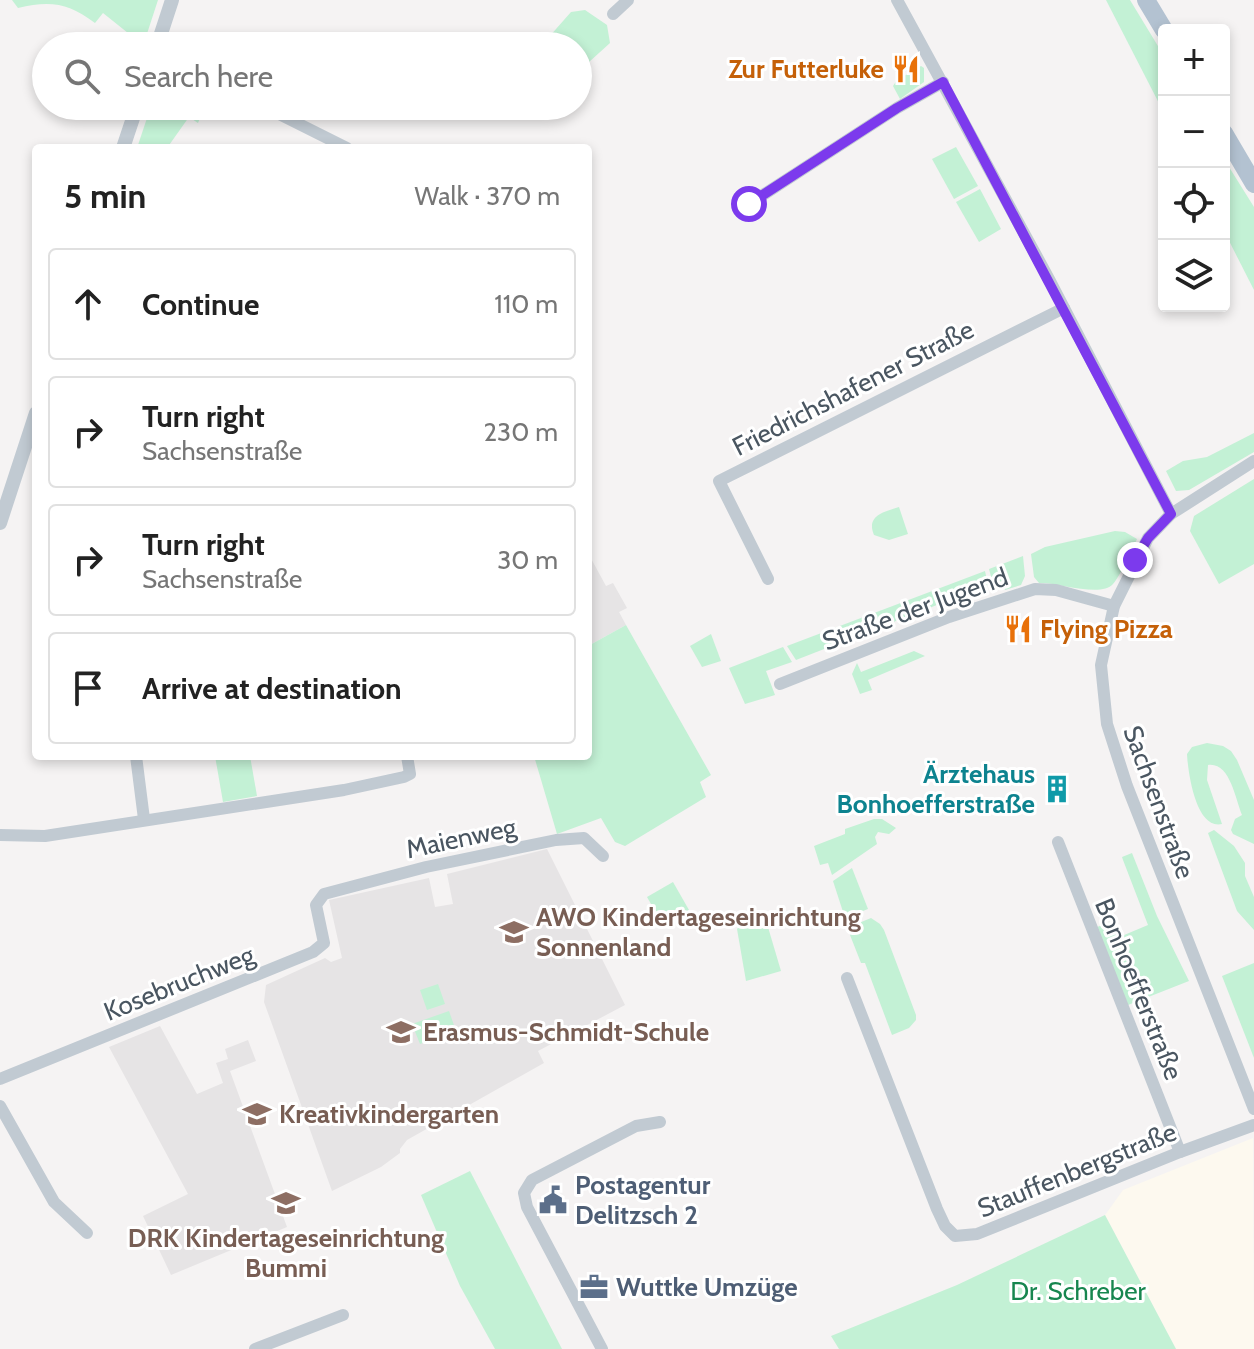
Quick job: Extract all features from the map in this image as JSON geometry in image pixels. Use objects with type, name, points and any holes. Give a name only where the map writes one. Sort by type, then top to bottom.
[{"type":"main road","points":[[1146,0],[1160,24]]},
{"type":"main road","points":[[1230,143],[1254,184]]},
{"type":"street","points":[[162,32],[172,0]]},
{"type":"street","points":[[613,14],[628,0]]},
{"type":"street","points":[[897,0],[1064,308],[1171,514]]},
{"type":"street","points":[[749,204],[897,108],[943,82]]},
{"type":"street","points":[[124,144],[132,120]]},
{"type":"street","points":[[291,120],[339,144]]},
{"type":"street","name":"Friedrichshafener Straße","points":[[768,579],[719,481],[1064,308]]},
{"type":"street","points":[[0,523],[32,425]]},
{"type":"street","name":"Sachsenstraße","points":[[1254,461],[1171,514],[1148,538],[1114,606],[1101,665],[1107,724],[1127,786],[1254,1109]]},
{"type":"street","name":"Straße der Jugend","points":[[780,684],[949,617],[1035,589],[1056,590],[1114,606]]},
{"type":"street","points":[[137,760],[144,819]]},
{"type":"street","points":[[0,835],[45,836],[332,792],[404,777],[410,774],[408,760]]},
{"type":"street","name":"Maienweg","points":[[324,894],[426,867],[556,840],[584,838],[603,856]]},
{"type":"street","name":"Bonhoefferstraße","points":[[1058,842],[1180,1152]]},
{"type":"street","name":"Kosebruchweg","points":[[0,1079],[313,952],[324,943],[316,905],[324,894]]},
{"type":"street","name":"Stauffenbergstraße","points":[[847,978],[937,1209],[945,1226],[955,1236],[977,1234],[1254,1125]]},
{"type":"street","points":[[0,1106],[54,1202],[87,1233]]},
{"type":"street","points":[[602,1349],[527,1207],[524,1193],[532,1180],[636,1126],[660,1122]]},
{"type":"street","points":[[255,1349],[343,1315]]},
{"type":"shaded area","points":[[592,560],[606,586],[613,583],[627,608],[619,612],[626,625],[592,644]]},
{"type":"shaded area","name":"Erasmus-Schmidt-Schule","points":[[547,849],[625,1005],[538,1051],[544,1063],[407,1140],[400,1153],[381,1167],[332,1191],[264,1002],[266,985],[325,958],[331,962],[342,958],[329,900],[429,878],[435,907],[453,904],[447,874]]},
{"type":"shaded area","points":[[160,1026],[197,1094],[223,1083],[216,1063],[228,1059],[225,1049],[248,1040],[256,1061],[230,1071],[287,1227],[171,1275],[143,1216],[188,1194],[109,1047]]},
{"type":"shaded area","points":[[1253,1138],[1254,1349],[1176,1349],[1105,1215],[1123,1190]]},
{"type":"green space","points":[[12,0],[158,0],[148,32],[127,32],[103,13],[95,23],[59,5],[18,8]]},
{"type":"green space","points":[[1106,0],[1130,0],[1158,46],[1158,101]]},
{"type":"green space","points":[[585,10],[607,25],[610,43],[592,59],[592,32],[553,32],[571,12]]},
{"type":"green space","points":[[921,66],[924,68],[924,82],[900,99],[893,86],[897,80]]},
{"type":"green space","points":[[146,120],[187,120],[170,144],[138,144]]},
{"type":"green space","points":[[956,147],[978,186],[954,199],[932,159]]},
{"type":"green space","points":[[1230,169],[1254,207],[1254,290],[1230,243]]},
{"type":"green space","points":[[980,189],[1001,229],[979,242],[956,202]]},
{"type":"green space","points":[[1254,433],[1254,452],[1189,490],[1176,491],[1166,471],[1183,461],[1207,457]]},
{"type":"green space","points":[[1254,479],[1254,564],[1219,584],[1190,531],[1194,516]]},
{"type":"green space","points":[[899,507],[908,534],[889,540],[874,535],[874,519]]},
{"type":"green space","points":[[1115,531],[1125,532],[1137,539],[1119,575],[1107,588],[1089,590],[1039,583],[1034,577],[1031,554],[1045,547]]},
{"type":"green space","points":[[1023,556],[1025,576],[1021,585],[1005,590],[1002,581],[993,584],[989,569]]},
{"type":"green space","points":[[985,571],[988,585],[796,660],[787,646]]},
{"type":"green space","points":[[626,625],[711,775],[700,782],[706,797],[625,846],[615,842],[601,818],[557,834],[535,760],[592,760],[592,644]]},
{"type":"green space","points":[[711,634],[721,661],[702,667],[690,646]]},
{"type":"green space","points":[[783,647],[792,662],[766,671],[775,695],[745,704],[729,668]]},
{"type":"green space","points":[[914,651],[925,656],[868,680],[872,690],[860,694],[852,674],[857,663],[861,672]]},
{"type":"green space","points":[[1207,743],[1223,746],[1237,760],[1254,800],[1254,844],[1231,830],[1235,819],[1242,815],[1231,782],[1222,769],[1208,765],[1207,780],[1222,824],[1213,823],[1200,809],[1189,774],[1187,754],[1192,747]]},
{"type":"green space","points":[[216,760],[251,760],[257,796],[223,802]]},
{"type":"green space","points":[[882,819],[896,828],[889,834],[878,832],[875,837],[877,844],[832,875],[828,863],[820,865],[814,846],[845,834],[845,829]]},
{"type":"green space","points":[[1214,830],[1234,846],[1245,863],[1245,876],[1254,897],[1254,930],[1237,911],[1208,833]]},
{"type":"green space","points":[[1132,853],[1157,916],[1189,981],[1128,1005],[1097,927],[1111,922],[1117,938],[1148,925],[1122,857]]},
{"type":"green space","points":[[852,868],[868,909],[845,918],[833,881]]},
{"type":"green space","points":[[673,882],[689,910],[663,925],[647,897]]},
{"type":"green space","points":[[765,917],[781,971],[746,981],[737,929],[742,923]]},
{"type":"green space","points":[[871,918],[884,930],[916,1015],[909,1028],[892,1035],[865,963],[861,963],[850,935],[854,925]]},
{"type":"green space","points":[[1254,963],[1254,1058],[1222,976]]},
{"type":"green space","points":[[438,984],[445,1004],[427,1010],[420,990]]},
{"type":"green space","points":[[449,1011],[456,1031],[420,1044],[412,1024]]},
{"type":"green space","points":[[470,1171],[562,1349],[495,1349],[460,1286],[421,1195]]},
{"type":"green space","name":"Dr. Schreber","points":[[1105,1215],[1176,1349],[839,1349],[831,1336],[957,1285]]},
{"type":"place","name":"Zur Futterluke","points":[[906,69]]},
{"type":"place","name":"Flying Pizza","points":[[1018,629]]},
{"type":"place","name":"Ärztehaus Bonhoefferstraße","points":[[1057,789]]},
{"type":"place","name":"AWO Kindertageseinrichtung Sonnenland","points":[[514,932]]},
{"type":"place","name":"Erasmus-Schmidt-Schule","points":[[401,1032]]},
{"type":"place","name":"Kreativkindergarten","points":[[257,1114]]},
{"type":"place","name":"Postagentur Delitzsch 2","points":[[553,1200]]},
{"type":"place","name":"DRK Kindertageseinrichtung Bummi","points":[[286,1203]]},
{"type":"place","name":"Wuttke Umzüge","points":[[594,1287]]},
{"type":"route","points":[[749,204],[897,108],[943,82],[1171,514],[1148,538],[1135,560]]}]
